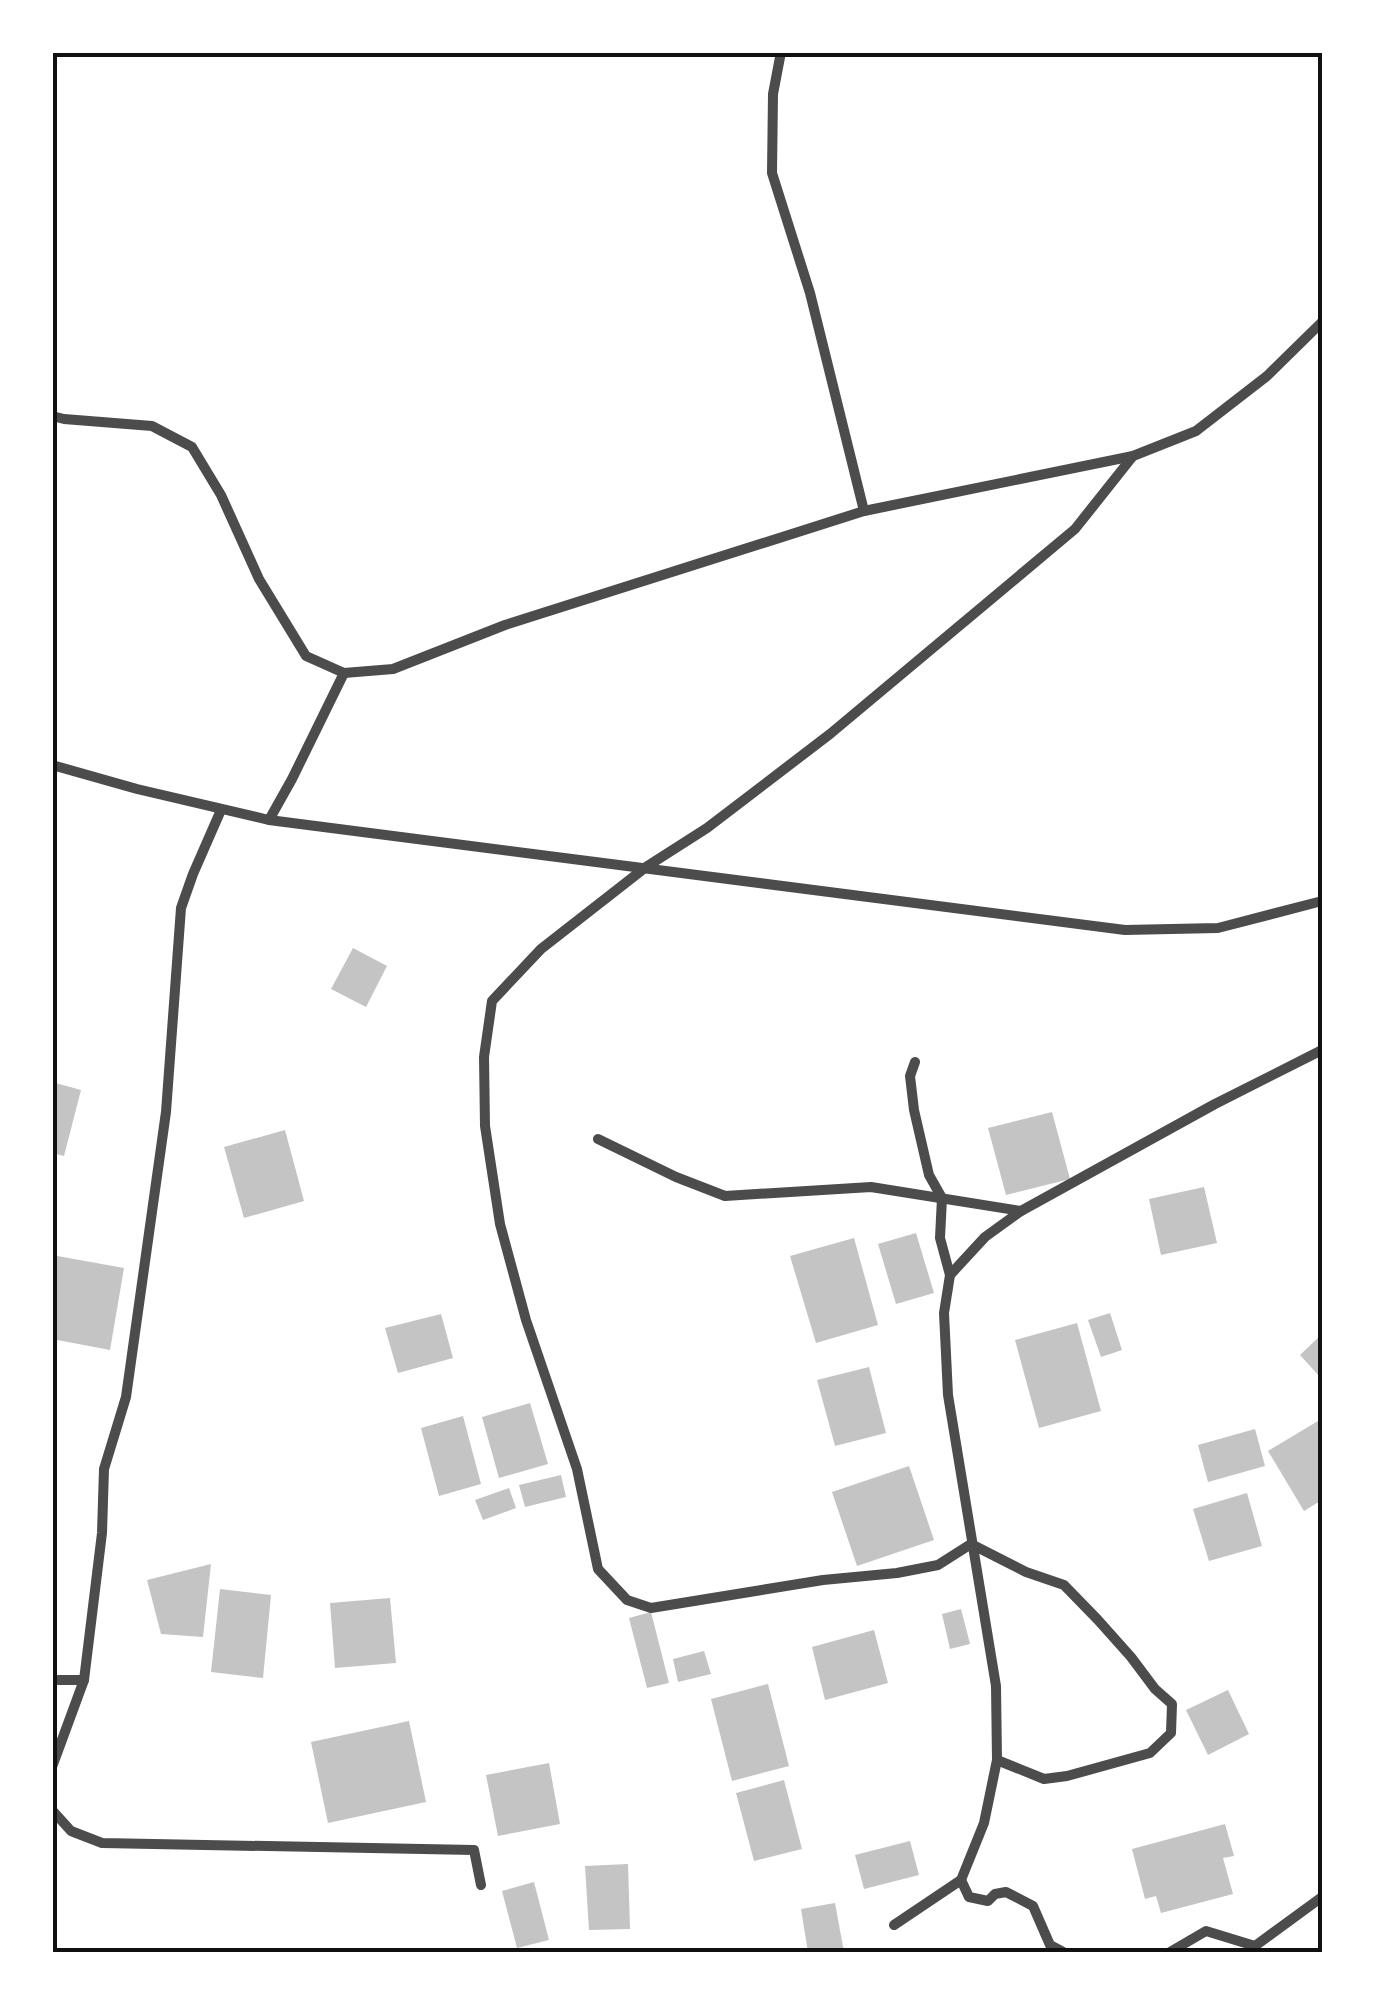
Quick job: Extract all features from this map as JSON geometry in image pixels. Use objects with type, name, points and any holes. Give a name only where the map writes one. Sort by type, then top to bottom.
[{"type":"street","points":[[780,52],[773,94],[772,173],[810,293],[864,511]]},
{"type":"street","points":[[52,416],[152,426],[192,447],[221,495],[259,579],[306,656],[344,673],[394,670],[505,626],[864,511],[1133,456],[1196,431],[1266,376],[1322,322]]},
{"type":"street","points":[[971,1544],[938,1565],[651,1608],[626,1600],[598,1569],[576,1469],[526,1320],[500,1224],[484,1126],[484,1057],[492,1001],[541,949],[830,734],[1075,529],[1133,456]]},
{"type":"street","points":[[270,820],[344,673]]},
{"type":"street","points":[[52,765],[270,820],[1125,930],[1218,928],[1322,901]]},
{"type":"street","points":[[52,1767],[84,1680],[102,1533],[104,1469],[126,1397],[166,1112],[181,908],[221,810]]},
{"type":"street","points":[[950,1275],[985,1237],[1020,1210],[1322,1050]]},
{"type":"street","points":[[894,1926],[961,1880],[984,1824],[997,1760],[996,1686],[948,1395],[944,1313],[950,1275],[940,1238],[942,1198],[922,1152],[910,1076],[915,1062]]},
{"type":"street","points":[[598,1139],[725,1196],[871,1187],[1020,1210]]},
{"type":"street","points":[[971,1544],[1026,1572],[1064,1585],[1172,1704],[1171,1732],[1150,1754],[1044,1780],[997,1760]]},
{"type":"street","points":[[52,1680],[84,1680]]},
{"type":"street","points":[[52,1810],[70,1831],[102,1843],[474,1850],[480,1885]]},
{"type":"street","points":[[961,1880],[968,1898],[988,1901],[995,1894],[1006,1892],[1032,1906],[1050,1945],[1063,1952]]},
{"type":"street","points":[[1170,1952],[1206,1931],[1255,1946],[1322,1897]]},
{"type":"building","points":[[353,948],[387,966],[366,1007],[331,989]]},
{"type":"building","points":[[52,1082],[81,1090],[64,1156],[52,1153]]},
{"type":"building","points":[[1052,1112],[1070,1179],[1006,1195],[988,1128]]},
{"type":"building","points":[[285,1130],[304,1201],[244,1218],[224,1147]]},
{"type":"building","points":[[1204,1187],[1217,1243],[1161,1255],[1149,1199]]},
{"type":"building","points":[[916,1233],[934,1293],[896,1304],[878,1244]]},
{"type":"building","points":[[854,1238],[878,1325],[816,1343],[790,1256]]},
{"type":"building","points":[[52,1255],[124,1268],[110,1350],[52,1339]]},
{"type":"building","points":[[1110,1313],[1122,1350],[1101,1357],[1088,1320]]},
{"type":"building","points":[[441,1314],[453,1358],[398,1373],[385,1328]]},
{"type":"building","points":[[1077,1323],[1101,1411],[1039,1428],[1015,1340]]},
{"type":"building","points":[[1322,1334],[1322,1375],[1320,1377],[1300,1355]]},
{"type":"building","points":[[869,1367],[886,1433],[835,1446],[817,1380]]},
{"type":"building","points":[[530,1403],[548,1464],[499,1478],[482,1417]]},
{"type":"building","points":[[463,1416],[481,1484],[439,1496],[421,1428]]},
{"type":"building","points":[[1318,1421],[1322,1429],[1322,1500],[1304,1511],[1268,1451]]},
{"type":"building","points":[[1255,1429],[1265,1466],[1208,1482],[1198,1445]]},
{"type":"building","points":[[909,1466],[934,1540],[857,1566],[832,1492]]},
{"type":"building","points":[[561,1475],[566,1497],[525,1507],[519,1485]]},
{"type":"building","points":[[509,1488],[516,1508],[483,1520],[475,1500]]},
{"type":"building","points":[[1247,1493],[1262,1546],[1209,1561],[1193,1509]]},
{"type":"building","points":[[211,1564],[203,1637],[161,1634],[147,1580]]},
{"type":"building","points":[[220,1589],[271,1595],[263,1678],[211,1672]]},
{"type":"building","points":[[390,1598],[396,1663],[335,1668],[330,1603]]},
{"type":"building","points":[[961,1609],[970,1644],[950,1649],[942,1614]]},
{"type":"building","points":[[651,1612],[669,1683],[647,1688],[629,1618]]},
{"type":"building","points":[[874,1630],[888,1683],[825,1700],[812,1647]]},
{"type":"building","points":[[704,1651],[711,1674],[678,1682],[673,1659]]},
{"type":"building","points":[[768,1684],[789,1766],[732,1781],[711,1699]]},
{"type":"building","points":[[1228,1690],[1249,1734],[1208,1755],[1186,1710]]},
{"type":"building","points":[[409,1721],[426,1802],[328,1823],[311,1742]]},
{"type":"building","points":[[549,1763],[560,1824],[498,1836],[486,1775]]},
{"type":"building","points":[[784,1780],[802,1849],[754,1861],[736,1793]]},
{"type":"building","points":[[1225,1824],[1234,1856],[1223,1858],[1233,1894],[1161,1913],[1156,1896],[1145,1899],[1132,1849]]},
{"type":"building","points":[[910,1841],[919,1875],[864,1889],[855,1855]]},
{"type":"building","points":[[628,1864],[630,1929],[589,1930],[585,1866]]},
{"type":"building","points":[[534,1882],[549,1940],[517,1948],[502,1891]]},
{"type":"building","points":[[835,1903],[844,1952],[808,1952],[801,1909]]}]
